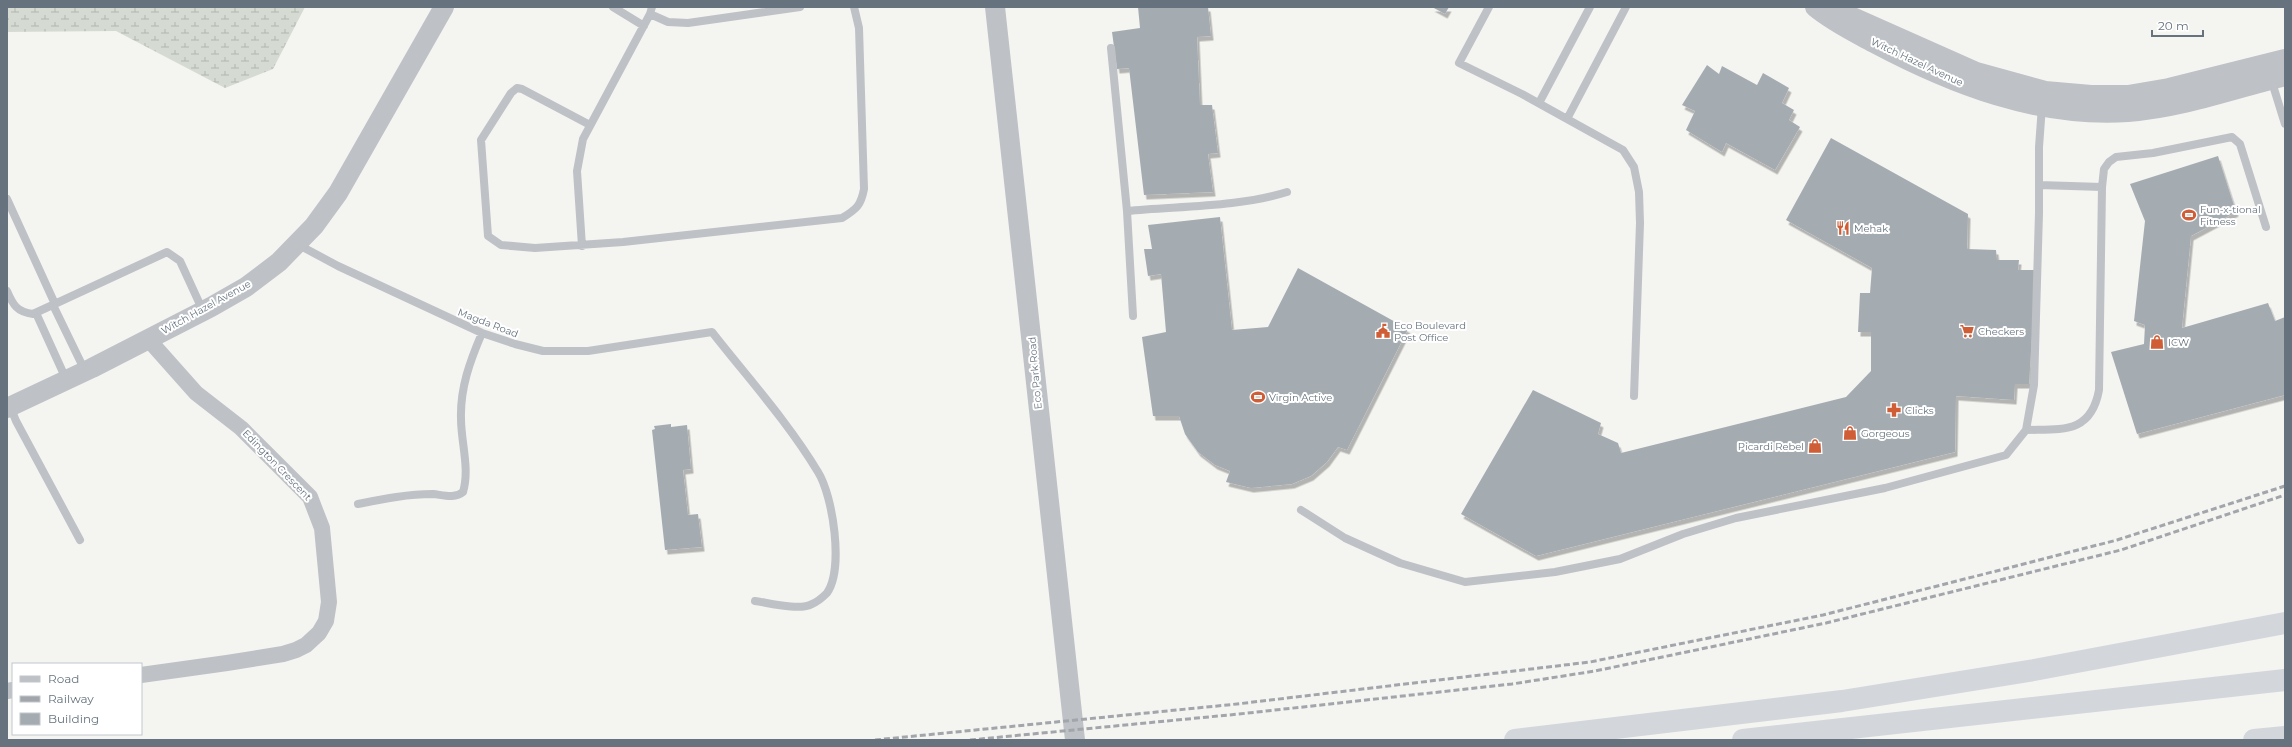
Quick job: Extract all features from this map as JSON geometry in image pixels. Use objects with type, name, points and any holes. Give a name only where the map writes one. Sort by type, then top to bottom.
[{"type":"highway","points":[[1515,740],[1842,701],[2034,670],[2285,623]]},
{"type":"highway","points":[[1744,740],[2285,680]]},
{"type":"highway","points":[[2254,740],[2285,737]]},
{"type":"street","name":"Witch Hazel Avenue","points":[[9,407],[85,372],[202,311],[257,279],[297,244],[338,193],[444,7]]},
{"type":"street","name":"Eco Park Road","points":[[995,7],[1065,665],[1075,740]]},
{"type":"street","name":"Witch Hazel Avenue","points":[[1815,7],[1828,18],[1892,52],[1952,80],[2000,98],[2043,100],[2128,112],[2175,104],[2274,73],[2285,59]]},
{"type":"street","name":"Witch Hazel Avenue","points":[[1830,7],[2043,100]]},
{"type":"street","name":"Edington Crescent","points":[[142,675],[283,654],[296,650],[310,643],[319,633],[326,621],[329,602],[322,528],[310,496],[241,428],[196,393],[148,339]]},
{"type":"lane","points":[[613,7],[644,26]]},
{"type":"lane","points":[[582,246],[577,172],[583,139],[651,11],[668,22],[688,23],[800,7]]},
{"type":"lane","points":[[590,125],[522,88],[517,88],[511,93],[483,134],[480,148],[488,236],[501,245],[515,248],[582,246],[842,218],[853,212],[861,203],[864,189],[859,28],[854,7]]},
{"type":"lane","points":[[1489,7],[1458,63],[1539,103],[1623,150],[1634,167],[1639,192],[1640,223],[1634,396]]},
{"type":"lane","points":[[1539,103],[1590,7]]},
{"type":"lane","points":[[1567,119],[1626,7]]},
{"type":"lane","points":[[1111,48],[1127,211],[1133,316]]},
{"type":"lane","points":[[2274,73],[2285,122]]},
{"type":"lane","points":[[1301,510],[1345,538],[1400,563],[1465,582],[1555,572],[1620,559],[1683,534],[1736,518],[1885,488],[1996,460],[2006,455],[2026,430],[2034,385],[2039,147],[2043,100]]},
{"type":"lane","points":[[2026,430],[2062,429],[2082,422],[2091,414],[2096,403],[2099,390],[2102,187],[2104,169],[2109,162],[2116,157],[2153,153],[2232,137],[2240,144],[2266,227]]},
{"type":"lane","points":[[2039,184],[2102,187]]},
{"type":"lane","points":[[1127,211],[1239,201],[1287,192]]},
{"type":"lane","points":[[7,199],[85,372]]},
{"type":"lane","name":"Magda Road","points":[[297,244],[338,266],[482,333],[543,351],[566,352],[630,345],[712,332],[783,421],[819,474],[831,504],[836,566],[827,593],[811,605],[791,606],[755,601]]},
{"type":"lane","points":[[7,291],[14,306],[22,312],[36,313],[167,252],[180,260],[202,311]]},
{"type":"lane","points":[[36,313],[66,380]]},
{"type":"lane","points":[[358,504],[394,497],[432,494],[456,496],[463,492],[464,461],[461,419],[463,388],[482,333]]},
{"type":"lane","points":[[9,407],[80,540]]},
{"type":"green space","points":[[7,7],[305,7],[273,69],[225,88],[116,31],[7,32]]},
{"type":"building","points":[[1138,7],[1208,7],[1211,36],[1197,37],[1200,105],[1212,105],[1218,153],[1208,154],[1213,192],[1144,195],[1129,68],[1117,69],[1112,32],[1140,28]]},
{"type":"building","points":[[1432,7],[1449,7],[1445,14]]},
{"type":"building","points":[[1707,65],[1719,74],[1722,66],[1757,85],[1763,73],[1789,88],[1782,103],[1794,110],[1789,120],[1800,127],[1775,170],[1726,143],[1722,152],[1686,130],[1695,111],[1682,105]]},
{"type":"building","points":[[1831,138],[1968,214],[1967,249],[1996,250],[1997,260],[2019,260],[2018,270],[2036,270],[2029,384],[2015,384],[2014,400],[1956,396],[1955,452],[1536,556],[1461,514],[1533,390],[1601,423],[1598,434],[1618,443],[1621,453],[1846,397],[1871,371],[1871,332],[1858,332],[1860,293],[1870,293],[1872,268],[1786,220]]},
{"type":"building","points":[[2218,156],[2236,212],[2191,236],[2182,328],[2268,303],[2275,321],[2285,317],[2285,395],[2137,434],[2111,352],[2144,344],[2145,325],[2134,321],[2145,221],[2130,184]]},
{"type":"building","points":[[1220,217],[1232,330],[1268,327],[1298,268],[1408,329],[1347,450],[1338,447],[1327,462],[1311,476],[1292,484],[1251,488],[1226,482],[1230,471],[1215,465],[1198,452],[1185,434],[1179,416],[1153,416],[1142,337],[1166,332],[1161,274],[1148,276],[1144,249],[1152,249],[1148,225]]},
{"type":"building","points":[[671,424],[671,427],[687,425],[691,469],[683,470],[688,515],[698,514],[702,547],[665,550],[652,430],[655,429],[654,426]]},
{"type":"railway","points":[[875,740],[1237,704],[1590,662],[1823,615],[2117,540],[2285,486]]},
{"type":"railway","points":[[970,740],[1239,714],[1512,684],[1595,671],[1826,623],[2121,550],[2285,495]]},
{"type":"place","name":"Fun-x-tional Fitness","points":[[2189,215]]},
{"type":"place","name":"Mehak","points":[[1843,228]]},
{"type":"place","name":"Eco Boulevard Post Office","points":[[1383,331]]},
{"type":"place","name":"Checkers","points":[[1967,331]]},
{"type":"place","name":"ICW","points":[[2157,342]]},
{"type":"place","name":"Virgin Active","points":[[1258,397]]},
{"type":"place","name":"Clicks","points":[[1894,410]]},
{"type":"place","name":"Gorgeous","points":[[1850,433]]},
{"type":"place","name":"Picardi Rebel","points":[[1815,446]]}]
